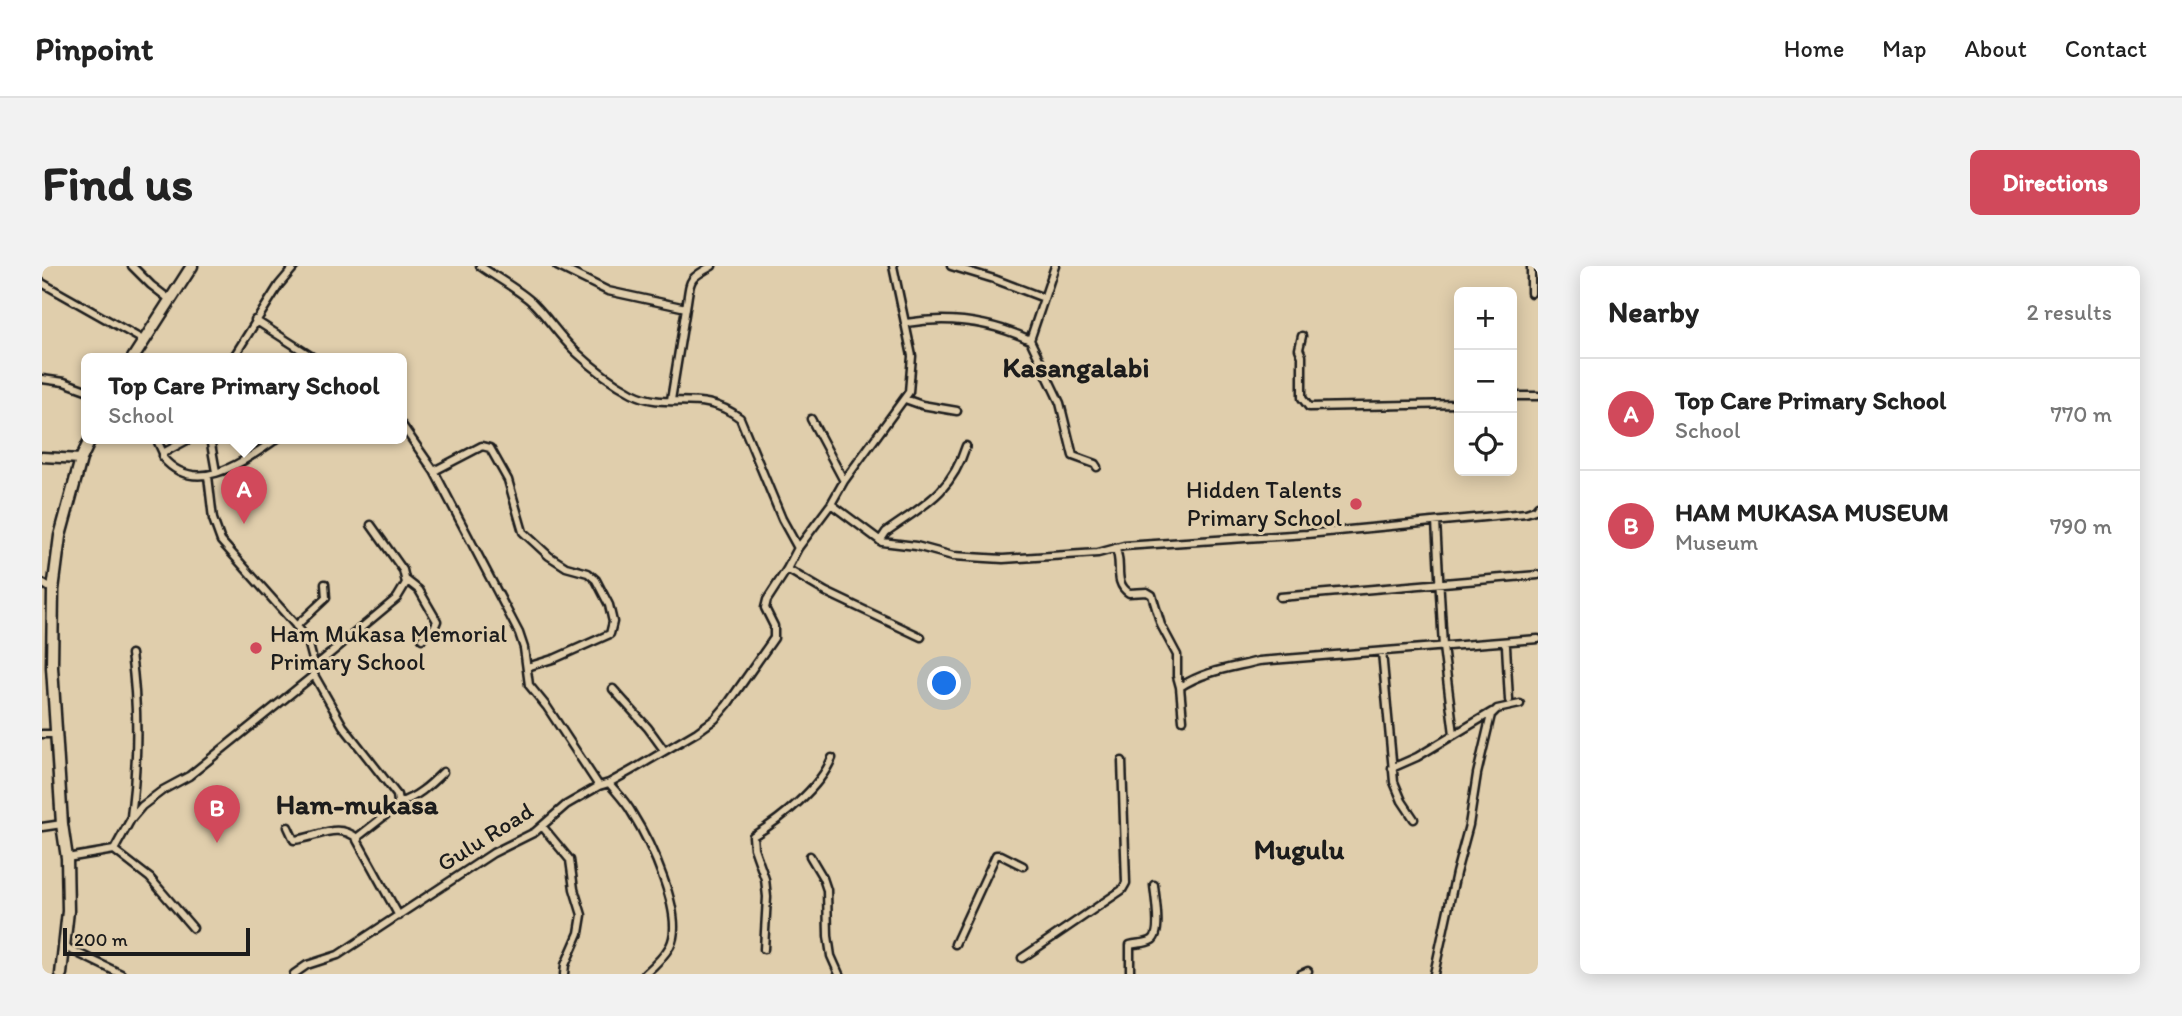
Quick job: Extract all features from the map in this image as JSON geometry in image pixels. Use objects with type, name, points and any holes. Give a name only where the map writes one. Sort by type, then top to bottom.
[{"type":"main road","points":[[135,353],[192,266]]},
{"type":"main road","points":[[61,974],[68,911],[67,858],[62,824],[49,597],[60,536],[81,459],[88,444]]},
{"type":"street","points":[[132,266],[169,299]]},
{"type":"street","points":[[236,353],[255,320],[295,266]]},
{"type":"street","points":[[480,266],[532,302],[576,352],[620,386],[652,401],[713,403],[740,418],[782,519],[798,548]]},
{"type":"street","points":[[557,266],[608,291],[686,308]]},
{"type":"street","points":[[671,400],[692,279],[697,273],[712,266]]},
{"type":"street","points":[[893,266],[912,356],[909,392],[798,548],[788,569],[834,597],[921,637]]},
{"type":"street","points":[[951,266],[1044,298]]},
{"type":"street","points":[[1030,340],[1055,266]]},
{"type":"street","points":[[1531,266],[1531,293]]},
{"type":"street","points":[[42,283],[143,340]]},
{"type":"street","points":[[255,320],[306,353]]},
{"type":"street","points":[[906,323],[929,320],[966,321],[993,325],[1030,340],[1060,404],[1073,456],[1097,467]]},
{"type":"street","points":[[1302,336],[1299,349],[1302,356],[1303,398],[1309,407],[1454,404]]},
{"type":"street","points":[[42,379],[64,382],[81,388]]},
{"type":"street","points":[[1517,396],[1538,396]]},
{"type":"street","points":[[905,399],[957,411]]},
{"type":"street","points":[[811,419],[844,481]]},
{"type":"street","points":[[407,433],[434,471],[519,633],[529,685],[578,752],[599,786]]},
{"type":"street","points":[[159,444],[163,458],[177,472],[202,477],[235,465],[268,444]]},
{"type":"street","points":[[163,453],[180,444]]},
{"type":"street","points":[[211,444],[216,472]]},
{"type":"street","points":[[434,471],[482,446],[490,448],[508,480],[523,532],[540,549],[566,567],[588,573],[596,580],[610,605],[610,634],[556,658],[527,667]]},
{"type":"street","points":[[880,541],[886,532],[940,494],[958,468],[966,446]]},
{"type":"street","points":[[42,457],[81,459]]},
{"type":"street","points":[[208,476],[213,519],[221,541],[296,626],[309,645],[314,671],[343,726],[397,794],[396,807],[359,836],[358,844],[399,916]]},
{"type":"street","points":[[831,504],[880,541],[916,546],[953,556],[979,558],[1098,554],[1115,548],[1307,534],[1526,513],[1538,506]]},
{"type":"street","points":[[1436,522],[1443,647],[1454,734]]},
{"type":"street","points":[[114,850],[131,819],[142,806],[197,770],[397,598],[406,583],[403,570],[371,526]]},
{"type":"street","points":[[1115,548],[1120,556],[1119,573],[1123,589],[1129,593],[1147,592],[1152,595],[1161,625],[1177,654],[1183,720]]},
{"type":"street","name":"Gulu Road","points":[[295,974],[307,965],[338,955],[493,853],[535,832],[566,805],[609,783],[715,719],[774,638],[774,626],[765,608],[767,600],[788,569]]},
{"type":"street","points":[[1280,597],[1538,575]]},
{"type":"street","points":[[405,579],[419,590],[437,621],[434,628],[422,639]]},
{"type":"street","points":[[42,583],[49,597]]},
{"type":"street","points":[[296,626],[326,598],[325,584]]},
{"type":"street","points":[[1180,687],[1195,677],[1259,661],[1538,639]]},
{"type":"street","points":[[1504,643],[1509,700]]},
{"type":"street","points":[[1382,652],[1394,782],[1414,819]]},
{"type":"street","points":[[131,654],[138,749],[131,819]]},
{"type":"street","points":[[613,689],[664,750]]},
{"type":"street","points":[[1392,768],[1417,757],[1497,709],[1520,704]]},
{"type":"street","points":[[1434,974],[1469,825],[1477,774],[1491,715],[1497,709]]},
{"type":"street","points":[[42,734],[57,734]]},
{"type":"street","points":[[764,949],[767,897],[753,836],[776,821],[810,791],[824,775],[832,758]]},
{"type":"street","points":[[1022,958],[1122,890],[1126,883],[1122,761]]},
{"type":"street","points":[[398,803],[418,794],[443,772]]},
{"type":"street","points":[[609,783],[632,813],[644,835],[671,901],[672,944],[659,962],[645,974]]},
{"type":"street","points":[[42,827],[62,824]]},
{"type":"street","points":[[542,826],[570,860],[582,915],[579,933],[565,965],[564,974]]},
{"type":"street","points":[[288,827],[294,840],[329,830],[350,832],[358,839]]},
{"type":"street","points":[[67,858],[114,850],[150,878],[193,928]]},
{"type":"street","points":[[955,944],[996,855],[1023,866]]},
{"type":"street","points":[[810,856],[827,890],[828,936],[831,956],[839,974]]},
{"type":"street","points":[[1129,974],[1130,945],[1152,941],[1156,936],[1154,885]]},
{"type":"street","points":[[63,946],[121,974]]},
{"type":"place","name":"Hidden Talents Primary School","points":[[1356,504]]},
{"type":"place","name":"Top Care Primary School","points":[[244,524]]},
{"type":"place","name":"Ham Mukasa Memorial Primary School","points":[[256,648]]},
{"type":"place","name":"HAM MUKASA MUSEUM","points":[[217,843]]},
{"type":"district","name":"Kasangalabi","points":[[1076,367]]},
{"type":"district","name":"Ham-mukasa","points":[[357,804]]},
{"type":"district","name":"Mugulu","points":[[1299,849]]}]
